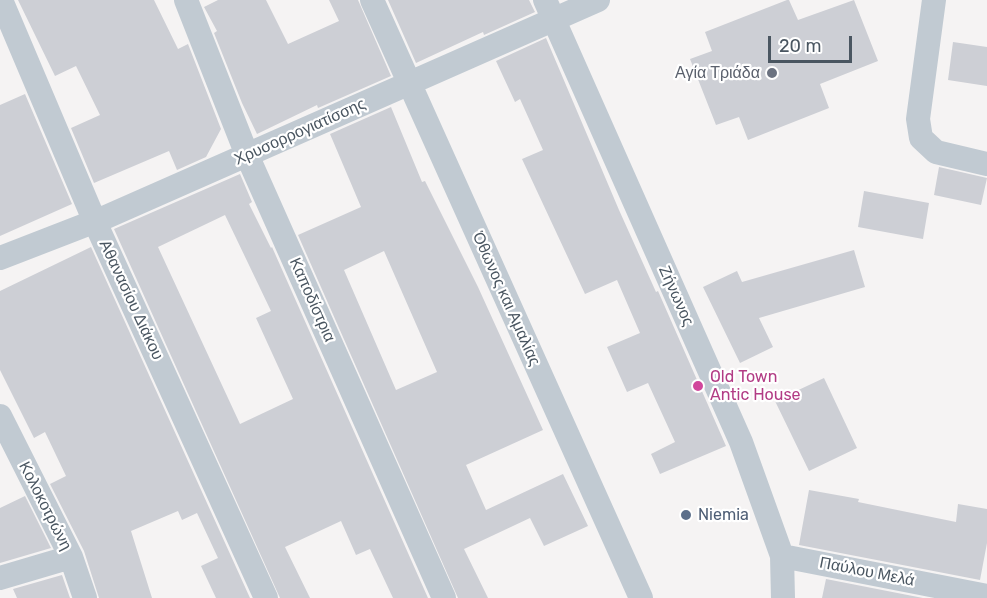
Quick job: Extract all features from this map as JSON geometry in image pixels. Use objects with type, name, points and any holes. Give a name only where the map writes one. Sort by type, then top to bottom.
[{"type":"street","name":"Αθανασίου Διάκου","points":[[1,0],[95,222],[266,598]]},
{"type":"street","name":"Καποδίστρια","points":[[186,0],[247,155],[444,598]]},
{"type":"street","name":"Όθωνος και Αμαλίας","points":[[372,0],[641,598]]},
{"type":"street","name":"Χρυσορρογιατίσσης","points":[[0,258],[95,222],[408,84],[549,10],[598,0]]},
{"type":"street","points":[[934,0],[918,119],[921,138],[936,152],[987,164]]},
{"type":"street","name":"Ζήνωνος","points":[[549,10],[741,442],[782,556],[783,598]]},
{"type":"street","name":"Κολοκοτρώνη","points":[[0,416],[71,557],[85,598]]},
{"type":"street","name":"Παύλου Μελά","points":[[782,556],[987,596]]},
{"type":"street","points":[[0,578],[71,557]]},
{"type":"building","points":[[18,0],[154,0],[178,49],[188,44],[221,129],[206,157],[177,170],[169,151],[94,183],[71,128],[100,115],[76,66],[55,76]]},
{"type":"building","points":[[218,0],[266,0],[288,44],[339,21],[329,0],[358,0],[391,76],[318,108],[317,105],[257,134],[214,33],[217,31],[204,7]]},
{"type":"building","points":[[388,0],[529,0],[535,12],[484,35],[483,32],[416,63]]},
{"type":"building","name":"Αγία Τριάδα","points":[[787,0],[798,20],[854,0],[878,61],[820,84],[829,108],[748,140],[739,117],[716,125],[690,59],[712,51],[705,32]]},
{"type":"building","points":[[546,38],[619,210],[656,292],[658,291],[726,446],[660,474],[651,454],[675,442],[648,383],[627,392],[607,347],[640,333],[617,280],[585,294],[522,159],[543,150],[520,99],[515,102],[496,61]]},
{"type":"building","points":[[953,42],[987,47],[987,86],[948,80]]},
{"type":"building","points":[[25,94],[72,204],[0,236],[0,105]]},
{"type":"building","points":[[391,107],[422,182],[425,181],[478,287],[543,430],[466,465],[486,510],[563,474],[588,526],[544,546],[530,518],[464,549],[488,598],[458,598],[298,235],[361,207],[330,134]],"holes":[[[384,251],[437,372],[396,390],[344,270]]]},
{"type":"building","points":[[939,167],[987,178],[981,205],[934,195]]},
{"type":"building","points":[[240,174],[252,202],[249,204],[272,247],[428,598],[393,598],[370,549],[356,555],[341,521],[285,547],[310,598],[280,598],[114,229]],"holes":[[[225,215],[271,311],[256,318],[293,399],[240,424],[158,247]]]},
{"type":"building","points":[[864,191],[929,203],[923,239],[858,227]]},
{"type":"building","points":[[91,247],[250,598],[216,598],[201,566],[218,558],[197,513],[182,520],[178,511],[131,531],[152,598],[99,598],[84,551],[50,484],[66,476],[45,432],[34,438],[0,370],[0,291]]},
{"type":"building","points":[[854,250],[865,287],[759,318],[773,347],[740,363],[703,287],[737,271],[742,282]]},
{"type":"building","points":[[824,378],[857,448],[809,471],[775,401]]},
{"type":"building","points":[[809,490],[859,499],[858,502],[956,522],[958,504],[987,509],[987,543],[980,580],[799,545]]},
{"type":"building","points":[[25,496],[51,548],[0,563],[0,508]]},
{"type":"building","points":[[62,575],[70,598],[17,598],[13,589]]},
{"type":"building","points":[[826,579],[923,598],[822,598]]},
{"type":"place","name":"Αγία Τριάδα","points":[[772,73]]},
{"type":"place","name":"Old Town Antic House","points":[[698,386]]},
{"type":"place","name":"Niemia","points":[[686,515]]}]
